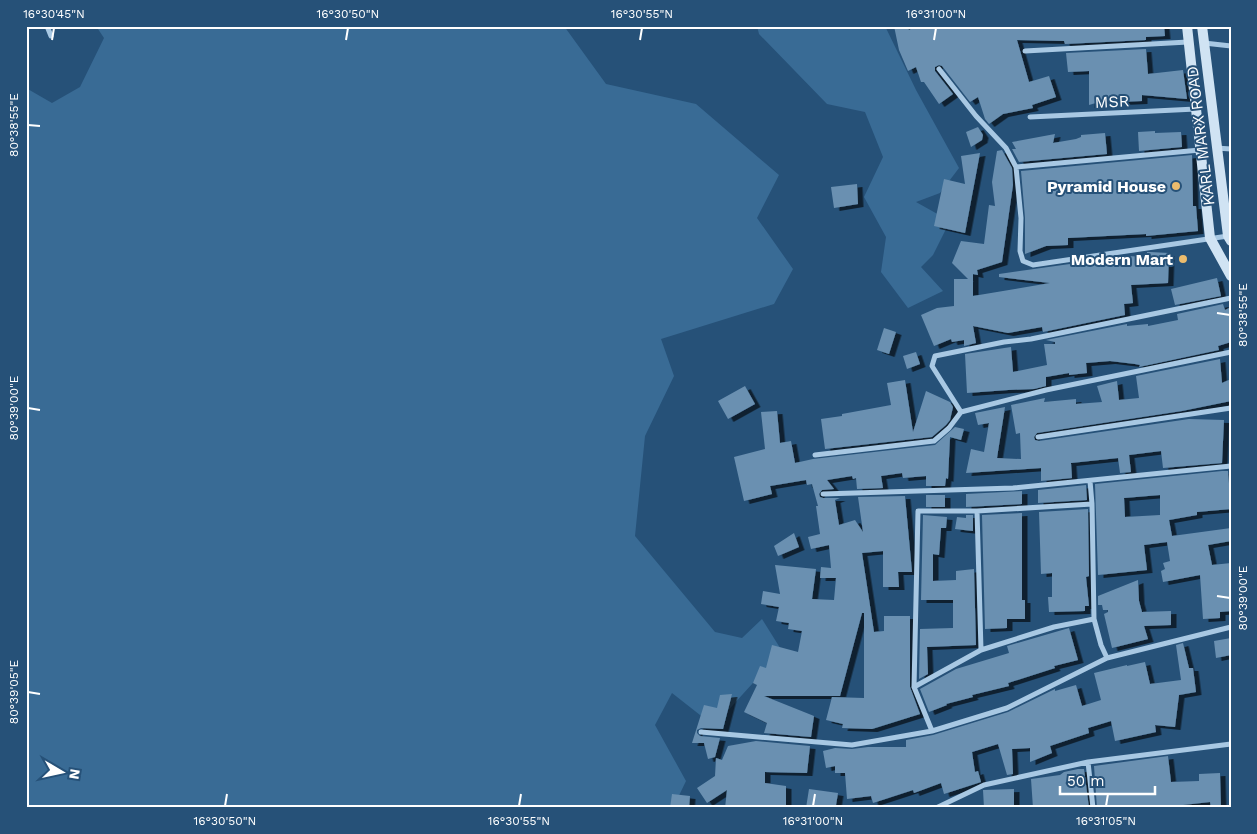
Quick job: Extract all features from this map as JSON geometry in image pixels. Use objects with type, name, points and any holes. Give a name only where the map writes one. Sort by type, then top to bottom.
[{"type":"main road","name":"KARL MARX ROAD","points":[[1187,26],[1210,238],[1231,276]]},
{"type":"main road","name":"KARL MARX ROAD","points":[[1202,26],[1216,148],[1230,238]]},
{"type":"street","points":[[47,26],[51,36]]},
{"type":"street","points":[[1025,51],[1188,42]]},
{"type":"street","points":[[1204,43],[1231,46]]},
{"type":"street","points":[[939,69],[976,116],[1006,148],[1016,167],[1022,218],[1020,251],[1023,261],[1033,265],[1210,238],[1230,238]]},
{"type":"street","name":"MSR","points":[[1030,117],[1196,110]]},
{"type":"street","points":[[1216,148],[1231,149]]},
{"type":"street","points":[[1016,167],[1200,150]]},
{"type":"street","points":[[961,412],[932,366],[935,356],[942,353],[1031,339],[1231,298]]},
{"type":"street","points":[[815,454],[934,441],[950,428],[961,412],[1046,390],[1231,352]]},
{"type":"street","points":[[1038,437],[1231,408]]},
{"type":"street","points":[[823,494],[1013,488],[1231,466]]},
{"type":"street","points":[[1090,481],[1094,619],[1101,645],[1107,658]]},
{"type":"street","points":[[932,731],[914,687],[918,511],[977,511],[1092,504]]},
{"type":"street","points":[[977,511],[981,650]]},
{"type":"street","points":[[914,687],[981,650],[1054,627],[1094,619]]},
{"type":"street","points":[[701,732],[852,745],[932,731],[1007,708],[1107,658],[1231,627]]},
{"type":"street","points":[[936,808],[984,786],[1088,762],[1231,744]]},
{"type":"street","points":[[1088,762],[1093,808]]},
{"type":"shaded area","points":[[96,26],[564,26],[606,84],[696,104],[779,175],[757,218],[793,269],[774,304],[661,339],[674,376],[645,436],[635,536],[715,632],[742,638],[762,619],[782,651],[714,726],[672,693],[655,725],[686,781],[673,808],[26,808],[26,88],[52,103],[80,87],[104,38]]},
{"type":"shaded area","points":[[757,26],[885,26],[916,90],[959,168],[940,193],[916,202],[950,221],[933,255],[921,267],[943,291],[908,308],[881,272],[886,237],[864,197],[883,157],[865,112],[827,104],[759,34]]},
{"type":"building","points":[[894,26],[907,26],[909,30],[916,26],[1164,26],[1165,36],[1146,37],[1146,40],[1065,44],[1064,41],[1017,40],[1029,82],[1049,76],[1056,97],[1032,105],[1033,108],[1003,114],[989,124],[985,119],[978,97],[970,102],[942,66],[939,65],[935,67],[935,71],[953,94],[939,104],[924,82],[921,82],[916,67],[908,71],[899,50]]},
{"type":"building","points":[[1146,49],[1148,74],[1183,70],[1187,99],[1142,95],[1142,101],[1119,102],[1119,96],[1089,105],[1089,71],[1068,72],[1066,53]]},
{"type":"building","points":[[978,127],[983,135],[982,140],[971,147],[966,132]]},
{"type":"building","points":[[1155,131],[1155,133],[1181,132],[1182,147],[1139,151],[1138,132]]},
{"type":"building","points":[[1105,133],[1107,154],[1019,162],[1012,149],[1016,149],[1012,142],[1055,134],[1053,143],[1076,139],[1081,137],[1081,135]]},
{"type":"building","points":[[1002,150],[1012,168],[1013,185],[1002,262],[977,270],[978,275],[973,274],[973,296],[1050,283],[999,277],[999,274],[1127,256],[1147,257],[1147,252],[1169,253],[1168,283],[1131,285],[1133,303],[1124,304],[1125,315],[1043,332],[1042,327],[1008,333],[973,326],[976,343],[964,346],[964,340],[952,342],[951,339],[934,346],[921,315],[937,308],[954,306],[954,279],[968,279],[952,263],[961,241],[984,244],[989,205],[995,206],[992,182],[997,151]]},
{"type":"building","points":[[980,153],[965,233],[934,226],[944,179],[965,184],[961,156]]},
{"type":"building","points":[[1192,155],[1193,206],[1196,206],[1198,231],[1146,236],[1146,234],[1068,238],[1068,245],[1046,246],[1025,254],[1025,218],[1021,171]]},
{"type":"building","points":[[857,184],[858,204],[834,208],[831,187]]},
{"type":"building","points":[[1217,278],[1221,296],[1175,305],[1171,289]]},
{"type":"building","points":[[1223,304],[1225,310],[1231,307],[1231,342],[1218,346],[1219,350],[1139,367],[1140,365],[1110,361],[1086,363],[1087,373],[1069,375],[1069,373],[1046,377],[1046,386],[1034,389],[967,393],[965,354],[1011,347],[1013,372],[1047,365],[1044,344],[1055,344],[1055,342],[1046,340],[1127,324],[1127,326],[1148,324],[1148,326],[1178,320],[1177,314]]},
{"type":"building","points":[[884,328],[896,332],[889,354],[877,350]]},
{"type":"building","points":[[916,352],[920,364],[907,369],[903,356]]},
{"type":"building","points":[[1220,359],[1222,383],[1231,379],[1231,401],[1182,411],[1037,433],[1034,437],[1035,440],[1039,441],[1189,419],[1224,420],[1222,463],[1163,468],[1161,451],[1129,455],[1131,472],[1120,473],[1118,458],[1071,463],[1072,478],[1041,481],[1041,468],[966,473],[971,449],[984,452],[989,423],[978,425],[975,413],[1005,407],[997,458],[1021,459],[1020,433],[1016,434],[1011,405],[1045,398],[1044,402],[1076,399],[1076,404],[1102,402],[1097,386],[1117,381],[1119,400],[1139,398],[1136,376]]},
{"type":"building","points":[[905,380],[913,432],[926,391],[950,402],[953,407],[950,420],[946,425],[932,437],[825,449],[821,419],[891,405],[887,383]]},
{"type":"building","points":[[745,386],[755,404],[728,419],[718,401]]},
{"type":"building","points":[[777,411],[780,443],[791,441],[795,463],[813,459],[935,445],[955,427],[964,429],[961,440],[950,437],[948,479],[946,478],[945,486],[926,486],[926,476],[903,478],[902,473],[881,476],[883,488],[857,489],[856,478],[853,479],[852,476],[827,480],[834,489],[822,490],[819,494],[823,498],[840,498],[835,500],[839,525],[855,520],[863,532],[858,497],[905,496],[912,572],[898,572],[899,587],[883,587],[883,551],[862,553],[874,632],[884,631],[884,616],[910,616],[910,687],[920,714],[872,729],[842,728],[843,724],[826,720],[832,697],[864,698],[864,613],[862,613],[840,696],[764,696],[814,716],[811,737],[764,733],[767,723],[744,712],[757,685],[753,683],[760,666],[766,668],[772,645],[798,652],[802,631],[788,629],[789,623],[776,621],[779,607],[761,604],[763,591],[780,594],[775,565],[816,569],[812,599],[834,600],[836,578],[820,578],[821,567],[831,568],[829,545],[811,549],[808,537],[820,534],[816,506],[818,506],[812,484],[807,485],[806,480],[770,486],[772,494],[744,501],[734,457],[765,449],[761,412]]},
{"type":"building","points":[[1228,471],[1231,509],[1197,512],[1197,515],[1169,520],[1172,536],[1231,528],[1231,541],[1208,545],[1212,565],[1231,563],[1231,611],[1220,612],[1220,618],[1203,619],[1200,575],[1163,582],[1161,571],[1165,569],[1163,563],[1170,561],[1167,542],[1144,545],[1147,570],[1098,575],[1095,484]],"holes":[[[1160,495],[1160,515],[1125,517],[1124,498]]]},
{"type":"building","points":[[1086,485],[1087,500],[1038,503],[1038,490]]},
{"type":"building","points":[[1022,491],[1022,504],[966,507],[966,494]]},
{"type":"building","points":[[926,495],[945,495],[945,507],[926,507]]},
{"type":"building","points":[[1088,509],[1089,576],[1086,577],[1089,606],[1085,606],[1085,611],[1049,612],[1048,597],[1052,597],[1052,573],[1041,574],[1039,512]]},
{"type":"building","points":[[1022,513],[1022,600],[1025,600],[1025,619],[1007,619],[1007,628],[985,629],[982,515]]},
{"type":"building","points":[[923,515],[947,517],[946,528],[941,528],[939,555],[933,554],[933,581],[956,580],[956,571],[974,569],[976,645],[927,647],[928,674],[919,679],[920,629],[953,628],[953,600],[921,600]]},
{"type":"building","points":[[966,515],[973,515],[973,531],[955,529],[957,517],[966,518]]},
{"type":"building","points":[[794,533],[799,547],[778,556],[774,546]]},
{"type":"building","points":[[1138,580],[1139,601],[1142,612],[1171,611],[1171,625],[1144,626],[1148,639],[1112,648],[1104,614],[1108,610],[1103,610],[1102,605],[1098,605],[1098,596]]},
{"type":"building","points":[[1069,628],[1078,660],[1054,666],[1055,668],[1008,683],[1009,686],[972,695],[973,697],[946,704],[929,712],[920,689],[956,669],[1009,653],[1007,646]]},
{"type":"building","points":[[1231,638],[1231,655],[1216,658],[1214,641]]},
{"type":"building","points":[[1183,643],[1189,668],[1193,668],[1196,692],[1179,695],[1175,727],[1155,725],[1156,732],[1115,741],[1111,721],[1088,728],[1089,733],[1050,746],[1052,753],[1030,762],[1030,748],[1012,749],[1013,774],[1007,775],[998,744],[972,752],[975,772],[978,771],[981,782],[944,794],[941,783],[914,793],[913,790],[873,803],[871,796],[847,799],[845,773],[835,773],[835,766],[826,768],[823,751],[835,748],[906,747],[906,740],[933,735],[1008,712],[1055,689],[1055,691],[1076,685],[1082,706],[1101,700],[1094,673],[1145,662],[1150,684],[1181,680],[1176,645]]},
{"type":"building","points":[[732,694],[723,729],[701,728],[697,730],[700,736],[720,738],[715,757],[708,759],[704,743],[692,743],[704,705],[717,708],[720,695]]},
{"type":"building","points":[[756,741],[810,746],[807,773],[765,772],[765,783],[786,786],[786,808],[725,808],[727,790],[707,803],[697,788],[715,776],[716,758],[722,760],[728,746]]},
{"type":"building","points":[[1168,756],[1171,782],[1199,781],[1199,774],[1220,773],[1221,808],[1211,808],[1210,802],[1156,808],[1097,808],[1094,766]]},
{"type":"building","points":[[1084,769],[1089,808],[1033,808],[1031,779],[1060,775],[1064,772]]},
{"type":"building","points":[[809,789],[838,793],[836,805],[833,808],[806,808]]},
{"type":"building","points":[[1014,789],[1014,808],[984,808],[983,790]]},
{"type":"building","points":[[672,794],[690,796],[689,808],[670,808]]},
{"type":"place","name":"Pyramid House","points":[[1176,186]]},
{"type":"place","name":"Modern Mart","points":[[1183,259]]}]
